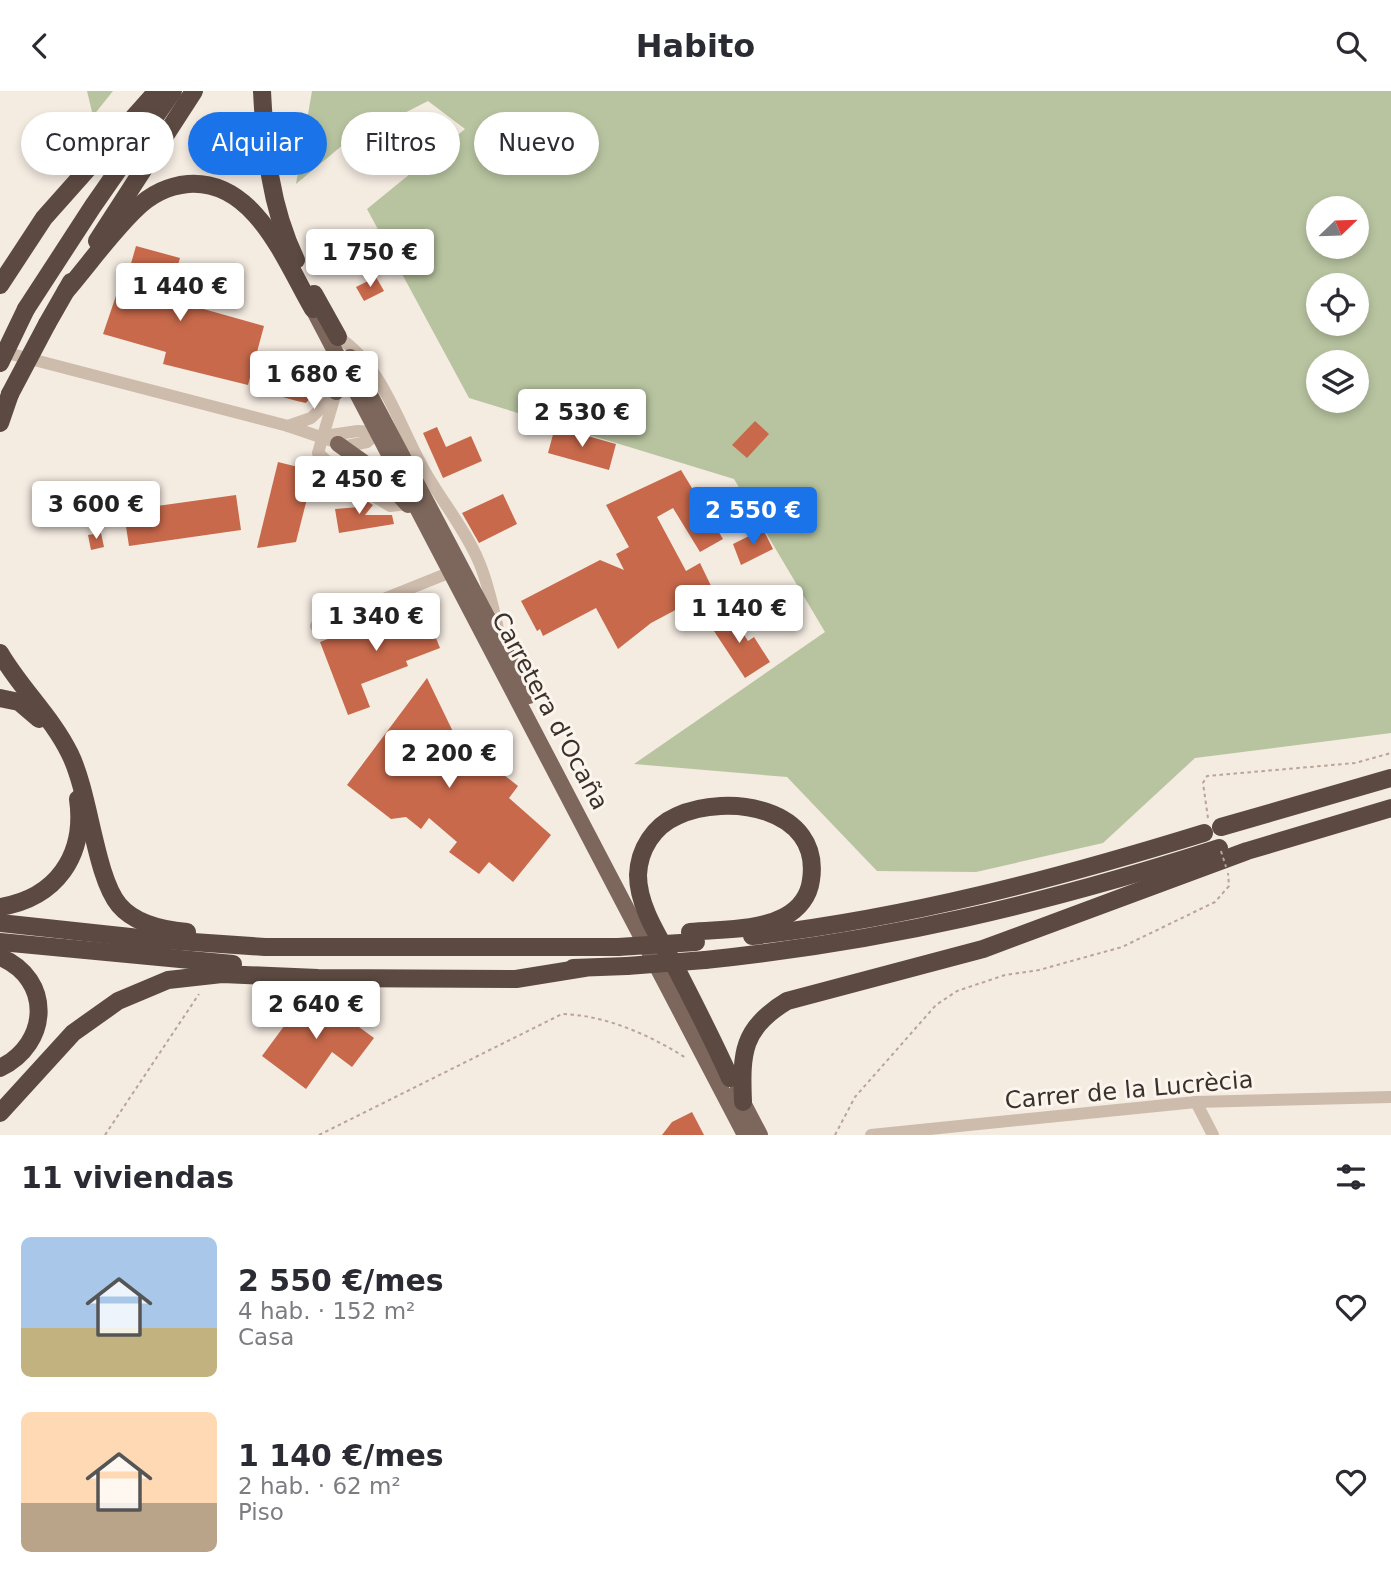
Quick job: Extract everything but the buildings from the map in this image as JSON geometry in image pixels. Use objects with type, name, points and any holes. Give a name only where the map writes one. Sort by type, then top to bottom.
[{"type":"highway","points":[[0,285],[44,218],[157,91]]},
{"type":"highway","points":[[0,363],[26,309],[173,91]]},
{"type":"highway","points":[[0,423],[10,394],[66,291],[194,91]]},
{"type":"highway","points":[[262,91],[265,143],[278,214],[300,268],[342,343]]},
{"type":"highway","points":[[66,291],[135,209],[158,191],[174,185],[199,183],[222,188],[238,197],[255,215],[313,309]]},
{"type":"highway","points":[[0,653],[57,730],[77,768],[103,867],[119,905],[140,920],[175,931],[269,938],[301,946]]},
{"type":"highway","points":[[0,698],[19,702],[45,725],[75,784],[80,820],[73,852],[63,871],[50,886],[38,897],[0,907]]},
{"type":"highway","points":[[0,923],[149,939],[396,949],[589,945],[833,926],[952,904],[1082,870],[1391,778]]},
{"type":"highway","points":[[0,942],[150,958],[285,967],[462,970],[584,968],[705,960],[826,946],[951,923],[1086,890],[1391,799]]},
{"type":"highway","points":[[693,937],[771,922],[796,909],[811,885],[813,869],[803,839],[792,826],[752,806],[706,806],[669,819],[657,828],[641,858],[638,874],[644,906],[730,1078]]},
{"type":"highway","points":[[743,1102],[743,1054],[749,1035],[761,1019],[787,1001],[983,949],[1247,851],[1391,809]]},
{"type":"highway","points":[[0,957],[18,967],[29,979],[39,1014],[34,1036],[27,1048],[17,1059],[0,1068]]},
{"type":"highway","points":[[0,1113],[74,1033],[108,1007],[168,980],[222,974],[317,978],[516,979],[584,968]]},
{"type":"highway","points":[[0,1092],[44,1063]]},
{"type":"main road","points":[[313,309],[315,327],[338,372],[336,392]]},
{"type":"main road","name":"Carretera d'Ocaña","points":[[313,309],[745,1135]]},
{"type":"main road","points":[[342,343],[379,422],[378,432],[387,437],[463,582],[488,617]]},
{"type":"main road","name":"Carretera d'Ocaña","points":[[342,343],[499,636],[635,905],[760,1135]]},
{"type":"main road","points":[[338,444],[376,471],[407,504],[451,572]]},
{"type":"street","points":[[342,343],[352,345],[373,372],[428,476],[449,506],[479,562],[499,636]]},
{"type":"street","points":[[0,351],[288,426],[323,436],[338,444],[362,444],[378,432]]},
{"type":"street","points":[[288,426],[319,413],[336,392]]},
{"type":"street","points":[[336,392],[317,453],[340,474],[390,506],[407,504]]},
{"type":"street","points":[[323,436],[378,432]]},
{"type":"street","points":[[316,626],[451,572]]},
{"type":"street","name":"Carrer de la Lucrècia","points":[[871,1135],[1196,1102],[1391,1097]]},
{"type":"street","points":[[1196,1102],[1213,1135]]},
{"type":"path","points":[[1213,829],[1203,783],[1208,776],[1355,763],[1391,753]]},
{"type":"path","points":[[835,1135],[855,1097],[936,1005],[957,991],[1004,975],[1039,970],[1122,947],[1216,902],[1229,886],[1222,848]]},
{"type":"path","points":[[105,1135],[199,994]]},
{"type":"path","points":[[319,1135],[562,1014],[589,1015],[664,1044],[686,1058]]},
{"type":"green space","points":[[87,91],[113,91],[96,112],[92,112]]},
{"type":"green space","points":[[312,91],[1391,91],[1391,733],[1195,758],[1103,843],[976,872],[877,871],[787,777],[634,764],[825,632],[734,479],[469,398],[367,209],[409,175],[460,175],[460,133],[465,129],[460,125],[460,112],[443,112],[428,101],[407,112],[341,112],[341,146],[327,158],[327,112],[308,112]]},
{"type":"green space","points":[[298,175],[307,175],[296,184]]}]
